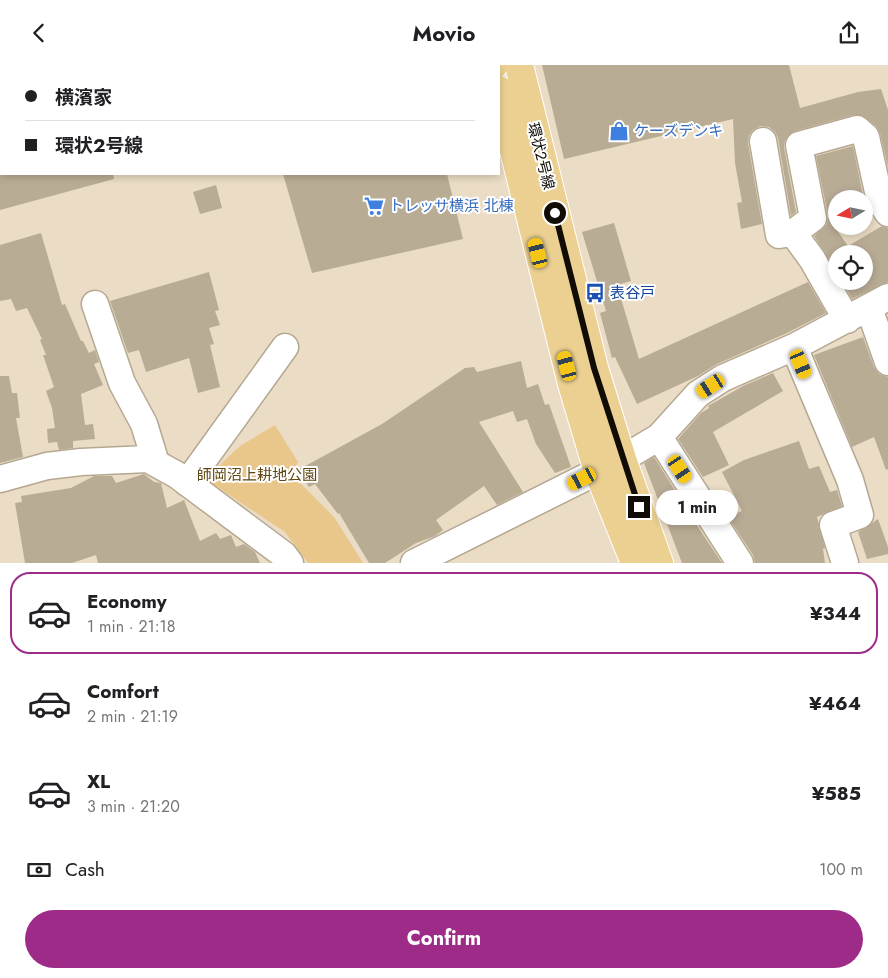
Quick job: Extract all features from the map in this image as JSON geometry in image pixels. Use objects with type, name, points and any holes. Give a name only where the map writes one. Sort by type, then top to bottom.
[{"type":"main road","name":"環状2号線","points":[[519,65],[573,286],[622,459],[659,563]]},
{"type":"main road","name":"環状2号線","points":[[500,94],[555,320],[598,471],[635,563]]},
{"type":"street","points":[[763,141],[779,235],[793,233],[813,218],[799,145],[857,129],[866,137],[880,201],[888,213]]},
{"type":"street","points":[[793,233],[812,259],[847,320]]},
{"type":"street","points":[[414,563],[622,459],[660,437],[698,394],[723,378],[794,347],[879,303],[888,362]]},
{"type":"street","points":[[95,304],[122,383],[144,424],[156,463]]},
{"type":"street","points":[[187,483],[285,347]]},
{"type":"street","points":[[794,347],[850,480],[860,515],[833,525],[845,563]]},
{"type":"street","points":[[660,437],[740,563]]},
{"type":"street","points":[[0,479],[47,466],[82,462],[148,459],[187,483],[284,555],[290,563]]},
{"type":"green space","name":"師岡沼上耕地公園","points":[[275,425],[298,462],[291,474],[334,517],[363,563],[308,563],[285,532],[205,479],[240,446]]},
{"type":"building","name":"ケーズデンキ","points":[[542,65],[789,65],[800,108],[858,92],[881,89],[888,110],[888,167],[880,133],[876,126],[861,115],[853,115],[795,131],[785,140],[784,147],[796,212],[791,216],[778,138],[769,127],[760,126],[749,135],[748,143],[762,224],[741,229],[737,203],[742,202],[735,163],[733,119],[564,159]]},
{"type":"building","points":[[853,146],[862,190],[828,190],[828,216],[816,156]]},
{"type":"building","points":[[0,175],[113,175],[114,179],[0,210]]},
{"type":"building","name":"トレッサ横浜 北棟","points":[[283,175],[447,175],[463,239],[312,273]]},
{"type":"building","points":[[216,185],[222,208],[200,214],[193,192]]},
{"type":"building","points":[[828,216],[828,235],[840,235],[847,245],[828,245],[828,258],[814,236],[827,224]]},
{"type":"building","points":[[614,223],[631,281],[617,285],[639,359],[808,282],[826,313],[637,404],[615,357],[612,358],[600,313],[606,311],[582,232]]},
{"type":"building","points":[[882,226],[888,228],[888,282],[873,289],[873,245],[850,245],[867,235],[873,235],[873,231]]},
{"type":"building","points":[[41,233],[62,305],[65,304],[81,341],[83,341],[89,353],[95,350],[99,362],[94,364],[103,385],[81,394],[85,425],[93,424],[95,439],[73,441],[73,448],[59,450],[57,442],[48,443],[47,429],[55,428],[52,408],[46,391],[54,387],[43,355],[46,355],[40,340],[42,339],[27,308],[16,311],[11,299],[0,301],[0,245]]},
{"type":"building","points":[[209,272],[219,310],[215,311],[220,325],[209,328],[214,344],[210,345],[220,387],[198,393],[189,358],[146,372],[139,350],[128,353],[110,301]]},
{"type":"building","points":[[847,290],[871,290],[852,299]]},
{"type":"building","points":[[863,337],[874,367],[879,374],[888,377],[888,469],[886,470],[874,437],[852,447],[814,355]]},
{"type":"building","points":[[521,361],[527,388],[538,384],[545,405],[549,404],[571,467],[555,473],[536,444],[527,419],[517,422],[513,411],[479,422],[523,492],[497,505],[484,486],[436,520],[443,530],[435,536],[416,543],[385,563],[369,563],[339,513],[315,484],[309,487],[298,470],[382,424],[465,368],[474,367],[477,372]]},
{"type":"building","points":[[773,373],[783,391],[713,432],[729,465],[703,477],[678,439],[701,413],[709,408],[708,406],[743,386]]},
{"type":"building","points":[[0,376],[9,376],[12,393],[17,393],[20,418],[16,418],[23,457],[0,463]]},
{"type":"building","points":[[799,441],[809,469],[819,466],[830,492],[837,490],[842,506],[817,517],[825,548],[823,549],[825,563],[755,563],[753,555],[728,517],[742,511],[722,472],[744,460]]},
{"type":"building","points":[[654,457],[722,563],[682,563],[644,463]]},
{"type":"building","points":[[144,474],[154,482],[161,483],[167,508],[184,500],[200,541],[216,533],[220,539],[231,535],[236,547],[244,544],[255,552],[260,563],[98,563],[96,555],[72,563],[25,563],[15,503],[22,502],[21,496],[71,488],[94,476],[112,476],[116,483]]},
{"type":"building","points":[[878,519],[888,547],[888,554],[867,559],[858,532]]},
{"type":"place","name":"ケーズデンキ","points":[[619,131]]},
{"type":"place","name":"トレッサ横浜 北棟","points":[[374,206]]},
{"type":"place","name":"表谷戸","points":[[595,293]]},
{"type":"route","points":[[555,213],[594,368],[639,507]]}]
